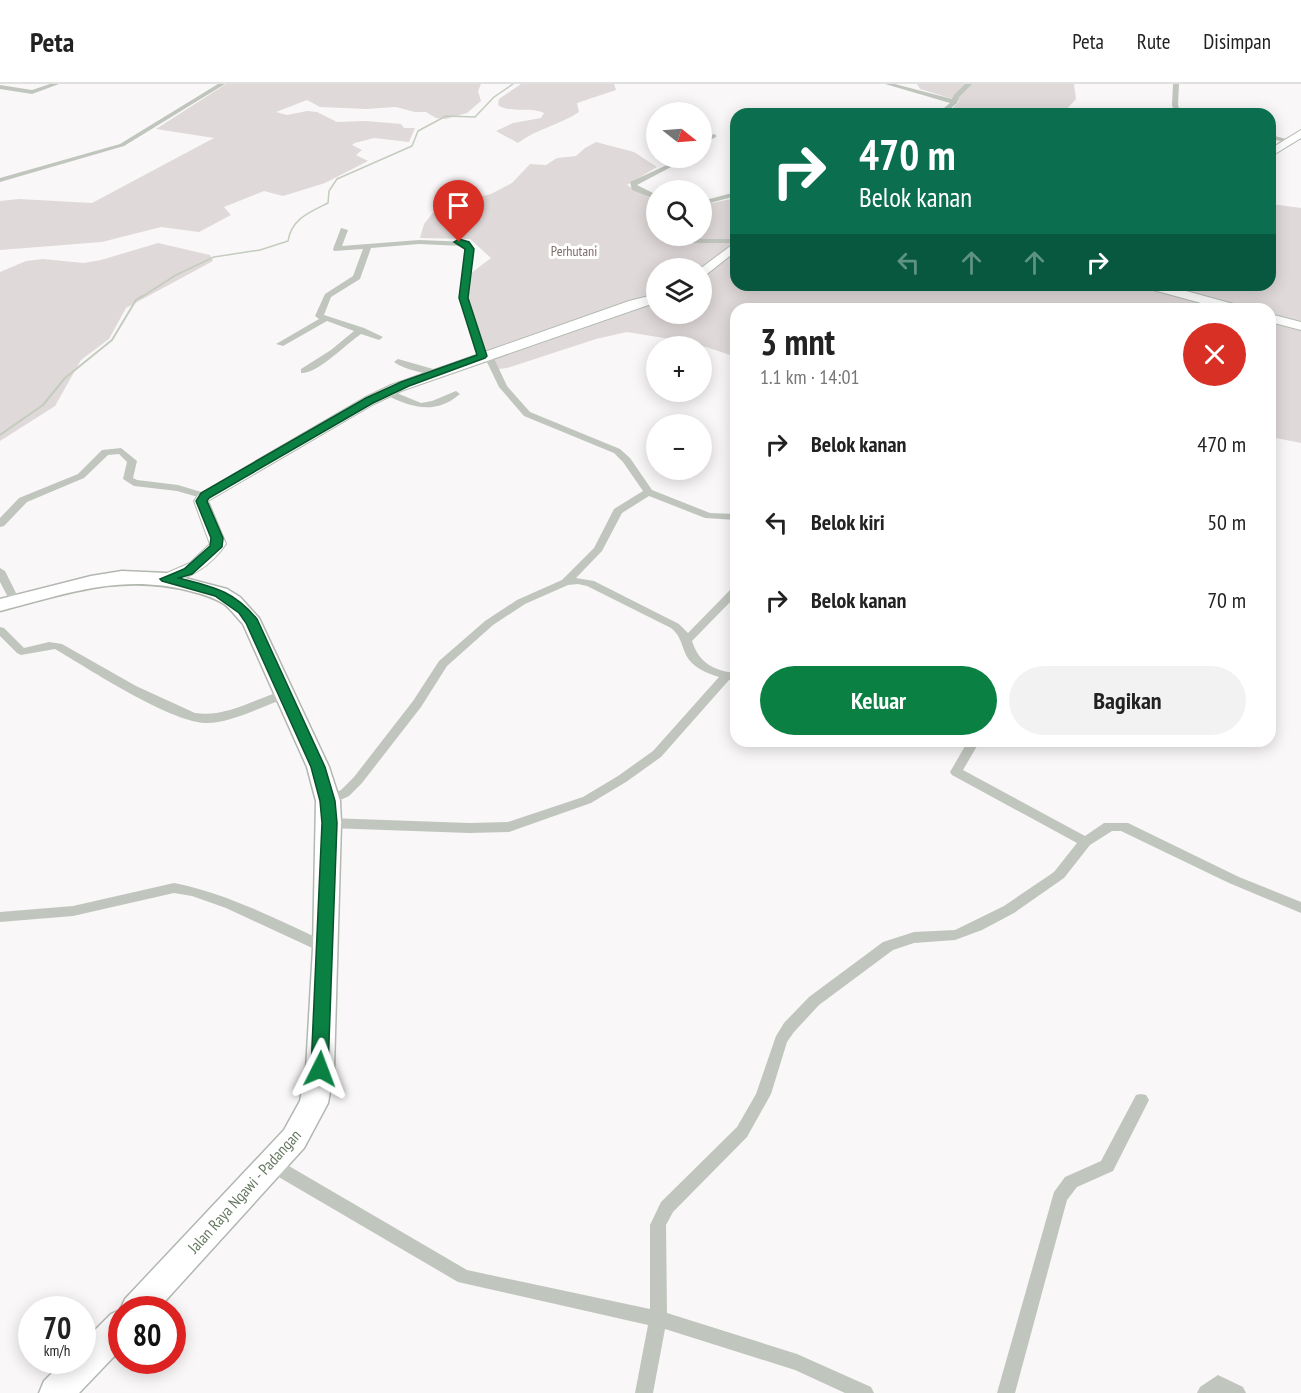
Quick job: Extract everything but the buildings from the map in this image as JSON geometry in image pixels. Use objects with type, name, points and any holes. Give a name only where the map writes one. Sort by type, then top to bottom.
[{"type":"highway","name":"Jalan Raya Ngawi - Padangan","points":[[8,603],[107,579],[138,577],[166,579],[220,593],[243,610],[252,622],[318,767],[328,812],[326,948],[320,1069],[314,1104],[294,1139],[149,1296]]},
{"type":"highway","points":[[56,1393],[108,1339]]},
{"type":"street","points":[[0,87],[32,93],[56,84]]},
{"type":"street","points":[[0,180],[122,145],[222,84]]},
{"type":"street","points":[[888,84],[955,102]]},
{"type":"street","points":[[948,108],[969,84]]},
{"type":"street","points":[[1176,84],[1176,108]]},
{"type":"street","points":[[1276,150],[1301,133]]},
{"type":"street","points":[[1276,138],[1292,141]]},
{"type":"street","points":[[646,193],[635,188],[633,184],[665,168]]},
{"type":"street","points":[[712,200],[730,196]]},
{"type":"street","points":[[344,230],[336,249],[419,242],[466,244],[470,249],[464,306],[485,355],[503,387],[523,411],[617,451],[627,460],[648,492],[709,516],[730,517]]},
{"type":"street","points":[[712,242],[730,243]]},
{"type":"street","points":[[367,248],[357,277],[326,298],[319,316],[379,337]]},
{"type":"street","points":[[712,265],[730,248]]},
{"type":"street","points":[[1172,291],[1215,303]]},
{"type":"street","points":[[166,579],[188,571],[216,547],[217,538],[201,501],[205,496],[387,392],[485,355],[646,301]]},
{"type":"street","points":[[280,344],[325,320]]},
{"type":"street","points":[[1276,320],[1301,326]]},
{"type":"street","points":[[304,371],[334,352],[346,340],[362,330]]},
{"type":"street","points":[[398,362],[410,368],[420,366],[435,373]]},
{"type":"street","points":[[387,392],[420,407],[433,406],[456,394]]},
{"type":"street","points":[[0,524],[23,500],[81,476],[98,458],[110,450],[121,451],[132,461],[128,475],[130,481],[178,488],[205,496]]},
{"type":"street","points":[[566,582],[598,549],[618,511],[648,492]]},
{"type":"street","points":[[0,571],[8,603]]},
{"type":"street","points":[[328,812],[358,780],[450,657],[508,609],[566,582],[590,583],[675,626],[688,639],[693,658],[730,676]]},
{"type":"street","points":[[688,639],[730,596]]},
{"type":"street","points":[[0,630],[21,651],[33,652],[49,645],[58,646],[129,687],[197,718],[220,715],[285,694]]},
{"type":"street","points":[[328,812],[469,828],[509,827],[586,800],[622,779],[657,754],[730,678]]},
{"type":"street","points":[[971,747],[956,772],[1085,842]]},
{"type":"street","points":[[644,1393],[658,1319],[657,1238],[658,1225],[662,1216],[667,1207],[742,1132],[760,1101],[782,1039],[802,1012],[873,957],[902,939],[916,936],[941,937],[970,930],[1049,884],[1065,869],[1085,842],[1109,826],[1123,826],[1234,880],[1301,908]]},
{"type":"street","points":[[0,917],[73,911],[174,888],[189,890],[216,899],[326,948]]},
{"type":"street","points":[[1006,1393],[1060,1197],[1071,1182],[1107,1166],[1141,1100]]},
{"type":"street","points":[[271,1164],[464,1277],[658,1319],[797,1362],[865,1393]]},
{"type":"street","points":[[1206,1393],[1218,1384],[1238,1393]]},
{"type":"green space","points":[[226,84],[481,84],[478,91],[481,101],[467,113],[446,119],[436,118],[426,112],[415,112],[396,107],[366,109],[320,107],[307,100],[276,112],[287,115],[307,111],[317,112],[337,122],[366,121],[401,124],[404,128],[415,128],[409,142],[374,138],[355,143],[352,145],[362,150],[356,155],[368,161],[325,183],[283,196],[264,191],[224,207],[231,215],[199,232],[161,227],[102,242],[0,250],[0,201],[19,199],[92,203],[214,138],[156,129]]},
{"type":"green space","points":[[521,84],[614,84],[616,90],[577,103],[579,112],[518,143],[496,131],[513,123],[541,118],[544,113],[508,109],[498,105],[499,99]]},
{"type":"green space","points":[[917,84],[1074,84],[1076,99],[1068,108],[953,108],[959,101],[920,89]]},
{"type":"green space","name":"Perhutani","points":[[596,142],[634,152],[646,160],[646,168],[655,168],[627,185],[646,196],[646,246],[712,246],[712,203],[730,199],[730,291],[1276,291],[1276,205],[1301,208],[1301,443],[1276,438],[1276,303],[730,303],[730,355],[712,349],[712,336],[651,336],[627,332],[596,339],[498,369],[482,345],[468,304],[470,274],[491,258],[470,239],[420,238],[424,224],[436,209],[466,206],[479,197],[491,194],[512,183],[530,164],[546,165],[557,158],[576,156]]},
{"type":"green space","points":[[158,243],[210,255],[213,261],[126,308],[109,339],[81,360],[55,406],[0,441],[0,272],[26,261],[43,259],[84,263],[101,260]]},
{"type":"waterway","points":[[140,298],[176,275],[214,257],[260,250],[288,241],[293,227],[302,217],[328,203],[329,191],[337,179],[412,146],[418,131],[446,116],[475,117],[494,97],[513,84]]},
{"type":"waterway","points":[[0,435],[43,405],[65,378],[112,340],[136,300],[142,296]]},
{"type":"route","points":[[320,1069],[329,823],[328,801],[318,767],[252,622],[243,610],[220,593],[166,579],[188,571],[214,551],[218,544],[201,501],[205,496],[369,400],[405,384],[482,356],[463,298],[470,249],[466,244],[459,242]]}]
